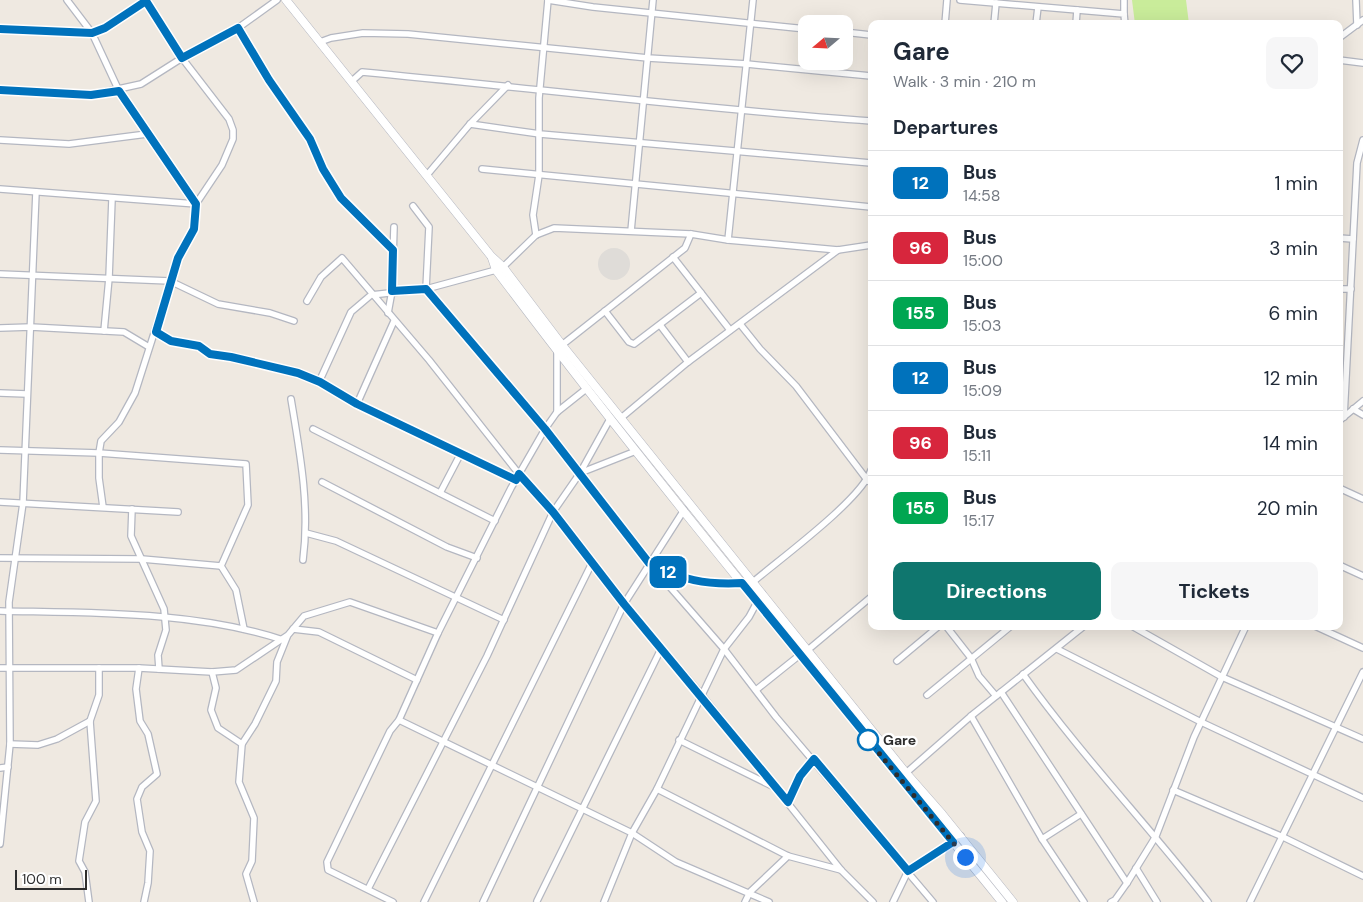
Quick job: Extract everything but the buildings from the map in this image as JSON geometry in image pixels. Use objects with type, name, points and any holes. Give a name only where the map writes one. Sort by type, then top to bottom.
[{"type":"main road","points":[[286,0],[491,256],[560,348],[586,389],[900,779],[1002,902]]},
{"type":"main road","points":[[560,348],[622,418],[809,649],[906,773],[1013,902]]},
{"type":"main road","points":[[900,779],[906,773]]},
{"type":"street","points":[[67,0],[92,33],[119,91],[196,204]]},
{"type":"street","points":[[0,29],[92,33],[105,28],[146,0],[182,58],[229,119],[233,130],[233,140],[222,165],[196,204],[194,229],[178,258],[135,393],[119,422],[101,440],[99,453],[103,507]]},
{"type":"street","points":[[0,90],[91,95],[119,91],[141,84],[182,58],[238,28],[277,0]]},
{"type":"street","points":[[536,235],[534,215],[540,134],[540,88],[548,0],[798,28]]},
{"type":"street","points":[[631,231],[653,0]]},
{"type":"street","points":[[728,240],[753,0]]},
{"type":"street","points":[[945,20],[947,0]]},
{"type":"street","points":[[960,0],[1124,14]]},
{"type":"street","points":[[1124,0],[1125,20]]},
{"type":"street","points":[[1356,0],[1357,25]]},
{"type":"street","points":[[994,20],[996,3]]},
{"type":"street","points":[[1036,20],[1038,7]]},
{"type":"street","points":[[1076,10],[1076,20]]},
{"type":"street","points":[[1343,35],[1363,20]]},
{"type":"street","points":[[238,28],[269,80],[310,139],[323,169],[341,198],[393,250]]},
{"type":"street","points":[[320,42],[363,33],[408,34],[544,46],[648,58],[747,64],[868,76]]},
{"type":"street","points":[[853,33],[868,35]]},
{"type":"street","points":[[1343,60],[1363,63]]},
{"type":"street","points":[[352,81],[362,72],[540,88],[742,112],[868,121]]},
{"type":"street","points":[[427,175],[470,124],[508,85]]},
{"type":"street","points":[[470,124],[540,134],[868,163]]},
{"type":"street","points":[[0,140],[69,144],[147,134]]},
{"type":"street","points":[[1343,393],[1351,289],[1357,163],[1363,140]]},
{"type":"street","points":[[482,169],[868,207]]},
{"type":"street","points":[[0,189],[196,204]]},
{"type":"street","points":[[0,844],[10,744],[11,668],[9,611],[23,503],[36,192]]},
{"type":"street","points":[[104,331],[109,278],[112,198]]},
{"type":"street","points":[[413,206],[429,228],[426,289],[545,429],[649,563],[724,649],[776,717],[814,759],[933,902]]},
{"type":"street","points":[[388,313],[392,291],[394,227]]},
{"type":"street","points":[[320,382],[351,312],[371,295],[392,291],[426,289],[500,268],[536,235],[554,228],[691,234],[728,240],[838,250],[868,245]]},
{"type":"street","points":[[557,412],[560,348],[605,310],[685,248],[691,234]]},
{"type":"street","points":[[1343,238],[1354,239]]},
{"type":"street","points":[[622,418],[688,362],[838,250]]},
{"type":"street","points":[[307,300],[321,277],[342,258],[371,295],[428,360],[517,477],[553,512],[661,650],[700,694],[841,870],[873,902]]},
{"type":"street","points":[[673,258],[730,330]]},
{"type":"street","points":[[0,274],[170,281],[218,304],[270,313],[294,321]]},
{"type":"street","points":[[1343,288],[1351,289]]},
{"type":"street","points":[[605,310],[629,342],[634,344],[701,293]]},
{"type":"street","points":[[357,404],[394,321]]},
{"type":"street","points":[[649,563],[674,576],[716,584],[742,583],[752,580],[840,509],[868,481],[796,386],[760,349],[740,324]]},
{"type":"street","points":[[660,325],[688,362]]},
{"type":"street","points":[[0,328],[31,327],[124,332],[149,347]]},
{"type":"street","points":[[156,332],[171,341],[199,346],[210,354],[295,372],[320,382],[357,404],[517,477]]},
{"type":"street","points":[[392,902],[328,870],[327,862],[390,731],[399,720],[438,633],[517,477],[557,412],[586,389]]},
{"type":"street","points":[[0,393],[27,394]]},
{"type":"street","points":[[291,399],[304,478],[306,533],[303,560]]},
{"type":"street","points":[[1343,417],[1363,401]]},
{"type":"street","points":[[1353,409],[1363,415]]},
{"type":"street","points":[[368,889],[504,620],[553,512],[580,473],[610,419]]},
{"type":"street","points":[[313,429],[495,521]]},
{"type":"street","points":[[0,450],[99,453],[246,464],[248,505],[221,566]]},
{"type":"street","points":[[580,473],[636,451]]},
{"type":"street","points":[[440,493],[461,453]]},
{"type":"street","points":[[322,482],[447,547],[476,558]]},
{"type":"street","points":[[1343,490],[1363,499]]},
{"type":"street","points":[[0,502],[178,512]]},
{"type":"street","points":[[132,508],[131,536],[164,609],[166,630],[158,655],[159,670]]},
{"type":"street","points":[[484,902],[624,604],[684,510]]},
{"type":"street","points":[[306,533],[336,541],[504,620]]},
{"type":"street","points":[[0,558],[142,559],[221,566]]},
{"type":"street","points":[[424,902],[592,563]]},
{"type":"street","points":[[221,566],[236,590],[244,629]]},
{"type":"street","points":[[1343,567],[1363,576]]},
{"type":"street","points":[[604,902],[632,833],[657,789],[700,694],[724,649],[749,617],[762,593]]},
{"type":"street","points":[[809,649],[868,600]]},
{"type":"street","points":[[0,668],[139,668],[212,672],[236,670],[285,639],[304,616],[350,602],[438,633]]},
{"type":"street","points":[[0,611],[165,617],[244,629],[285,639]]},
{"type":"street","points":[[293,629],[319,632],[417,680]]},
{"type":"street","points":[[897,661],[934,630]]},
{"type":"street","points":[[949,630],[972,658],[979,676],[999,694],[1127,883]]},
{"type":"street","points":[[927,694],[1006,630]]},
{"type":"street","points":[[906,773],[972,716],[1079,630]]},
{"type":"street","points":[[1139,630],[1222,677],[1363,739]]},
{"type":"street","points":[[1114,901],[1156,836],[1201,722],[1244,630]]},
{"type":"street","points":[[1324,630],[1363,648]]},
{"type":"street","points":[[254,902],[246,874],[252,861],[254,818],[239,782],[242,744],[255,724],[276,681],[277,662],[285,639]]},
{"type":"street","points":[[1057,649],[1201,722],[1363,798]]},
{"type":"street","points":[[537,901],[661,650]]},
{"type":"street","points":[[756,690],[801,654]]},
{"type":"street","points":[[89,902],[86,872],[79,860],[84,822],[96,801],[90,721],[99,694],[99,668]]},
{"type":"street","points":[[139,668],[136,689],[140,721],[148,734],[157,774],[142,787],[137,799],[142,832],[150,851],[148,882],[144,902]]},
{"type":"street","points":[[212,672],[216,688],[211,710],[218,728],[242,744]]},
{"type":"street","points":[[1252,901],[1363,672]]},
{"type":"street","points":[[1023,674],[1050,712],[1156,836],[1208,902]]},
{"type":"street","points":[[972,716],[1042,839],[1084,902]]},
{"type":"street","points":[[399,720],[444,740],[537,789],[632,833],[676,862],[750,892],[769,902]]},
{"type":"street","points":[[10,744],[38,745],[57,739],[90,721]]},
{"type":"street","points":[[679,740],[776,789]]},
{"type":"street","points":[[788,802],[800,776],[814,759]]},
{"type":"street","points":[[0,768],[8,767]]},
{"type":"street","points":[[657,789],[788,856],[841,870]]},
{"type":"street","points":[[1173,790],[1283,837],[1363,876]]},
{"type":"street","points":[[1042,839],[1081,814]]},
{"type":"street","points":[[893,902],[908,871],[960,836]]},
{"type":"street","points":[[745,902],[750,892],[788,856]]},
{"type":"street","points":[[1136,868],[1157,902]]},
{"type":"green space","points":[[1132,0],[1186,0],[1188,20],[1134,20]]},
{"type":"shaded area","points":[[614,248],[625,253],[630,264],[625,275],[614,280],[603,275],[598,264],[603,253]]},
{"type":"bus line","name":"12","points":[[0,29],[92,33],[105,28],[146,1],[182,58],[238,28],[269,80],[310,139],[323,169],[341,198],[393,250],[392,291],[426,289],[545,429],[649,563],[674,576],[716,584],[742,583],[953,842],[908,871],[814,759],[800,776],[788,802],[700,694],[661,650],[553,512],[519,474],[516,480],[357,404],[320,382],[298,373],[210,354],[199,346],[171,341],[156,332],[178,258],[194,229],[196,204],[119,91],[91,95],[0,90]]},
{"type":"place","name":"Gare","points":[[868,740]]},
{"type":"route","points":[[868,740],[965,857]]}]
